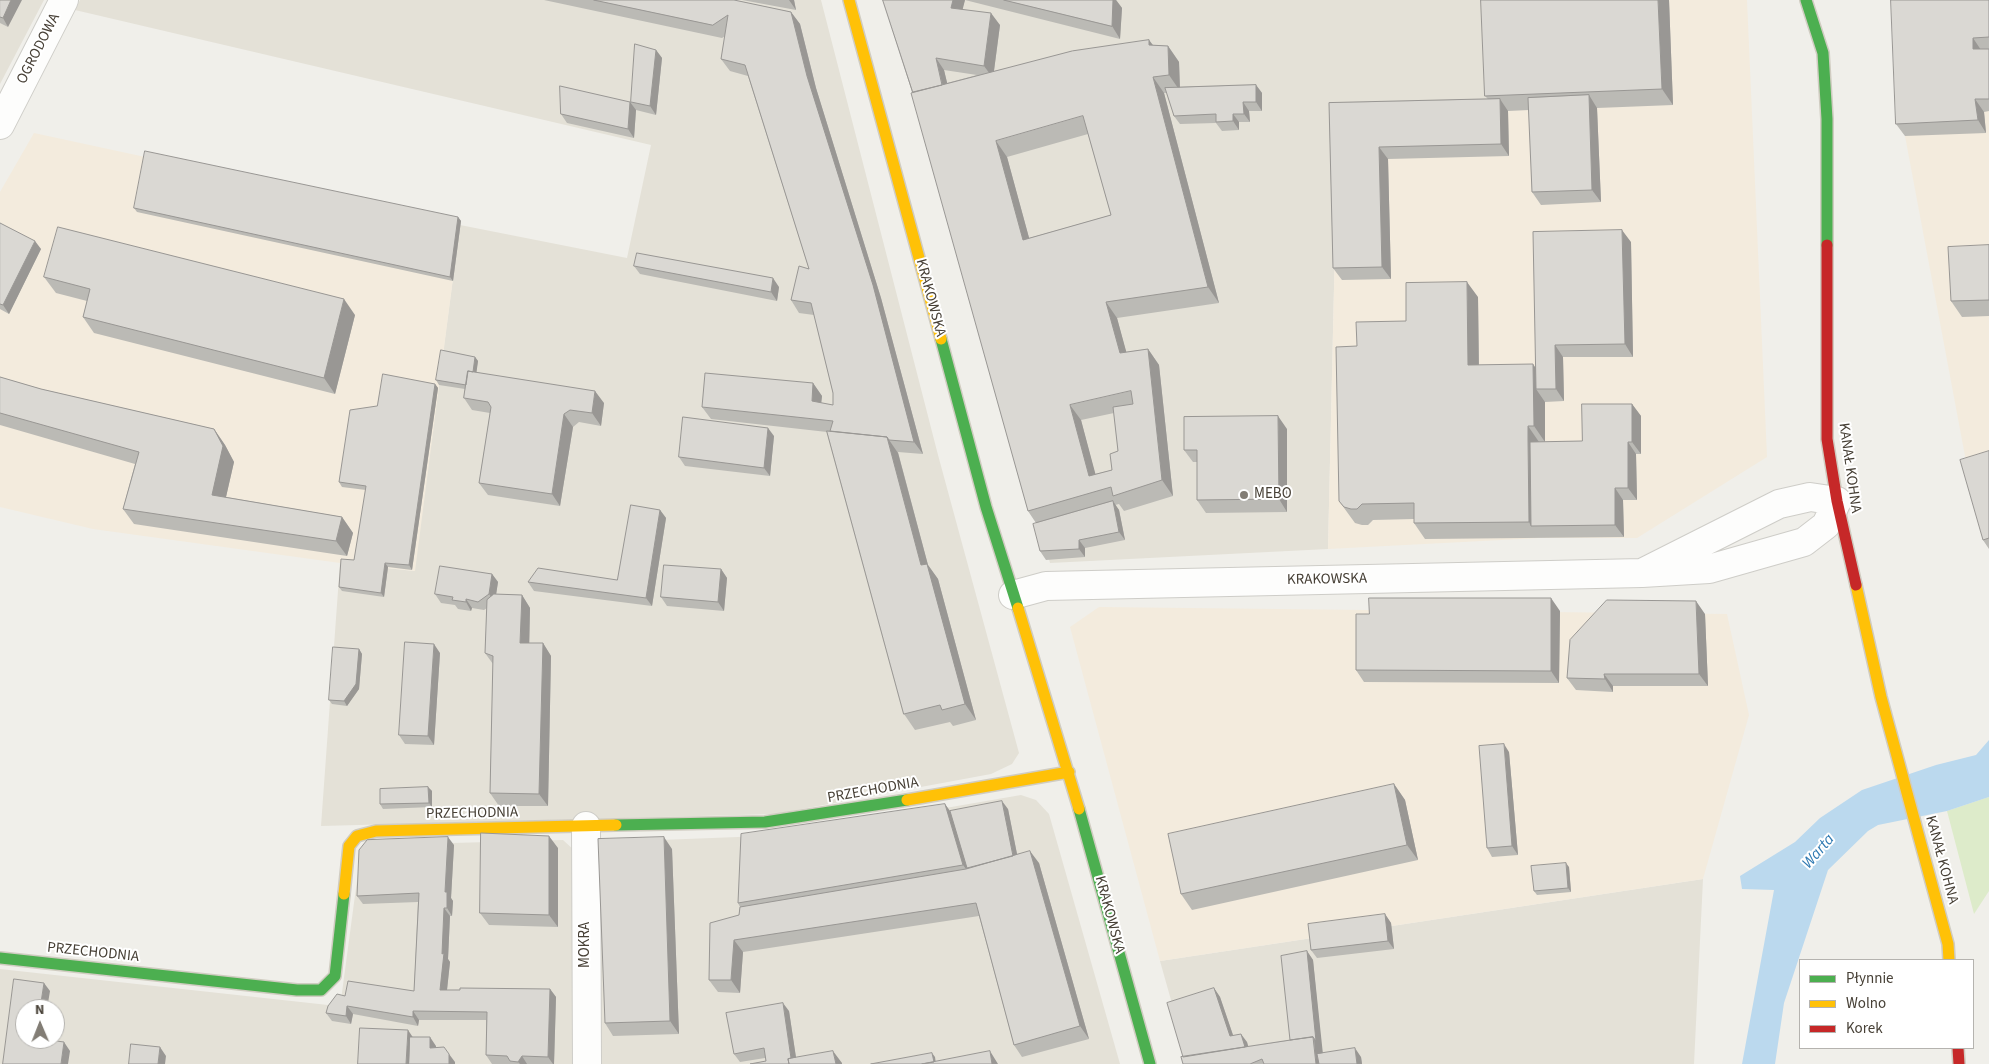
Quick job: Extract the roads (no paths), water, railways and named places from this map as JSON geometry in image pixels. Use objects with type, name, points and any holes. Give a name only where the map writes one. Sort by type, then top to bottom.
[{"type":"street","name":"OGRODOWA","points":[[0,125],[64,0]]},
{"type":"street","name":"KRAKOWSKA","points":[[849,0],[1012,595],[1069,772],[1150,1064]]},
{"type":"street","name":"KANAŁ KOHNA","points":[[1806,0],[1823,53],[1827,110],[1827,439],[1837,501],[1881,697],[1944,929],[1949,959]]},
{"type":"street","points":[[1642,573],[1779,504],[1810,497],[1837,501]]},
{"type":"street","name":"KRAKOWSKA","points":[[1012,595],[1046,586],[1642,573],[1709,569],[1804,542],[1826,524],[1837,501]]},
{"type":"street","name":"PRZECHODNIA","points":[[0,958],[297,990],[321,990],[334,976],[349,846],[357,836],[376,831],[765,822],[827,814],[1069,772]]},
{"type":"street","name":"MOKRA","points":[[586,826],[587,1064]]},
{"type":"street","points":[[1958,1049],[1958,1064]]},
{"type":"water","name":"Warta","points":[[1989,740],[1989,797],[1947,811],[1878,825],[1868,831],[1828,870],[1784,1003],[1775,1064],[1742,1064],[1774,890],[1742,889],[1740,876],[1795,842],[1820,818],[1862,790],[1936,765],[1976,755]]},
{"type":"place","name":"MEBO","points":[[1244,495]]}]
